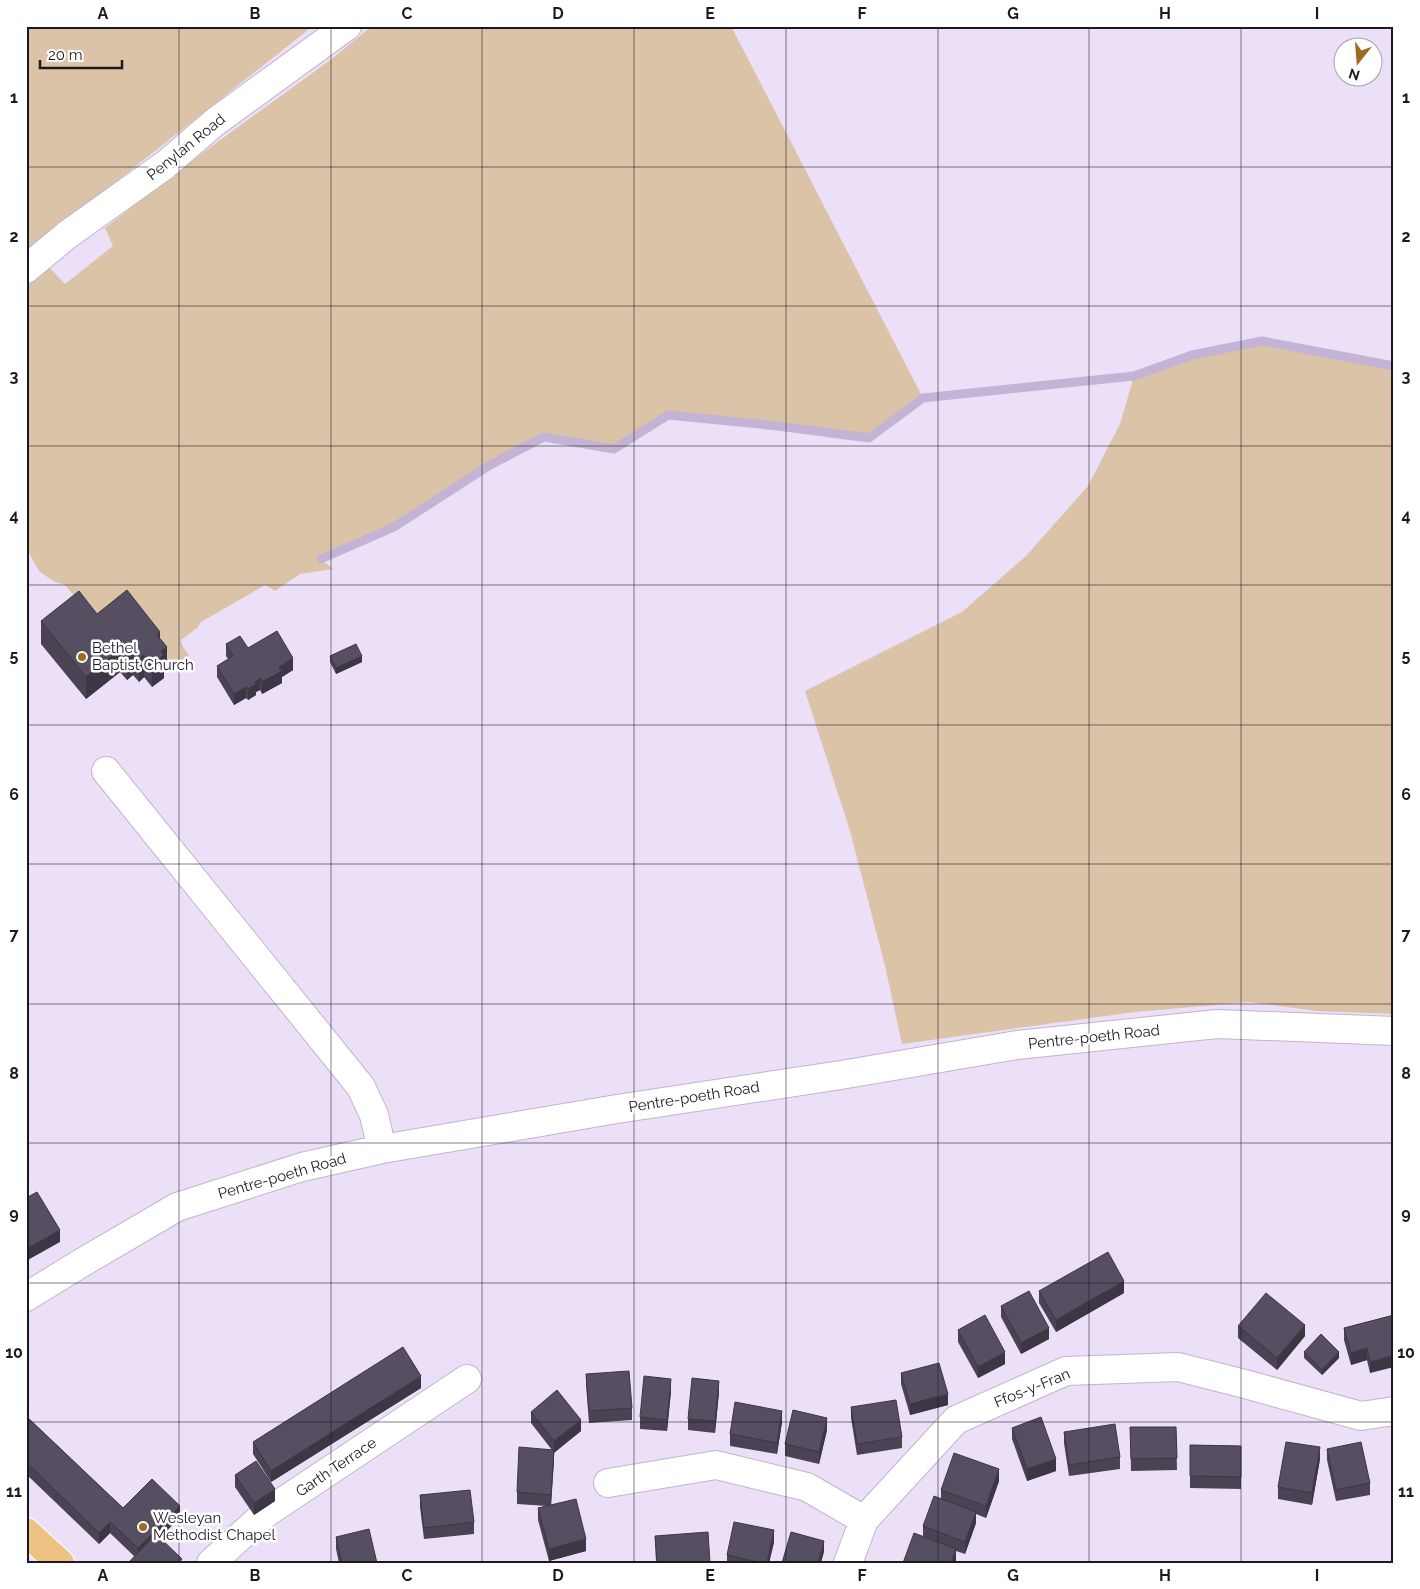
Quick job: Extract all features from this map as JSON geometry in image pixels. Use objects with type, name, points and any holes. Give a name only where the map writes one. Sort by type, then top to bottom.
[{"type":"main road","points":[[26,1532],[60,1563]]},
{"type":"street","name":"Penylan Road","points":[[26,269],[67,235],[165,165],[215,122],[346,26]]},
{"type":"street","points":[[106,771],[361,1087],[374,1116],[382,1149]]},
{"type":"street","name":"Pentre-poeth Road","points":[[26,1297],[177,1207],[302,1167],[382,1149],[1017,1045],[1217,1024],[1394,1031]]},
{"type":"street","name":"Ffos-y-Fran","points":[[848,1563],[864,1520],[956,1420],[1066,1371],[1178,1367],[1360,1416],[1394,1411]]},
{"type":"street","name":"Garth Terrace","points":[[211,1563],[266,1513],[467,1379]]},
{"type":"street","points":[[608,1483],[716,1465],[807,1488],[864,1520]]},
{"type":"shaded area","points":[[26,26],[313,26],[26,253]]},
{"type":"shaded area","points":[[372,26],[731,26],[923,398],[869,438],[778,426],[668,415],[614,449],[544,437],[490,465],[394,527],[321,559],[333,569],[300,574],[275,591],[265,585],[201,622],[197,628],[181,640],[189,656],[167,670],[157,657],[99,625],[65,585],[53,581],[39,571],[26,548],[26,287],[50,268],[65,284],[113,246],[105,228],[193,160],[333,58]]},
{"type":"shaded area","points":[[1262,341],[1394,366],[1394,1014],[1317,1011],[1249,1002],[1135,1012],[902,1044],[885,966],[850,831],[805,691],[962,612],[1026,556],[1088,486],[1120,424],[1134,376],[1192,355]]},
{"type":"building","points":[[127,590],[160,632],[157,635],[167,647],[161,651],[164,655],[152,664],[144,655],[139,659],[133,652],[127,658],[120,649],[86,677],[41,621],[79,591],[97,614]]},
{"type":"building","points":[[277,631],[293,658],[279,667],[282,671],[262,682],[260,678],[255,682],[256,684],[248,689],[246,687],[234,694],[217,666],[233,656],[226,644],[240,636],[248,648]]},
{"type":"building","points":[[356,644],[362,656],[336,668],[330,656]]},
{"type":"building","points":[[37,1192],[60,1230],[26,1249],[26,1198]]},
{"type":"building","points":[[1108,1252],[1124,1281],[1056,1320],[1039,1291]]},
{"type":"building","points":[[1029,1291],[1049,1328],[1021,1343],[1001,1306]]},
{"type":"building","points":[[1266,1293],[1305,1325],[1277,1358],[1238,1326]]},
{"type":"building","points":[[985,1315],[1005,1352],[978,1367],[958,1330]]},
{"type":"building","points":[[1394,1315],[1394,1355],[1370,1362],[1367,1348],[1351,1353],[1344,1328]]},
{"type":"building","points":[[1321,1334],[1339,1352],[1322,1370],[1304,1352]]},
{"type":"building","points":[[403,1347],[421,1376],[271,1471],[253,1442]]},
{"type":"building","points":[[939,1363],[948,1394],[910,1404],[901,1373]]},
{"type":"building","points":[[629,1371],[632,1408],[589,1411],[586,1374]]},
{"type":"building","points":[[644,1376],[671,1379],[667,1420],[640,1417]]},
{"type":"building","points":[[692,1378],[719,1381],[715,1421],[688,1419]]},
{"type":"building","points":[[557,1390],[581,1420],[554,1441],[531,1412]]},
{"type":"building","points":[[896,1400],[902,1437],[857,1444],[851,1407]]},
{"type":"building","points":[[735,1402],[782,1411],[777,1443],[730,1434]]},
{"type":"building","points":[[793,1410],[827,1418],[819,1452],[785,1444]]},
{"type":"building","points":[[26,1416],[123,1508],[152,1479],[180,1506],[138,1548],[110,1522],[99,1533],[26,1462]]},
{"type":"building","points":[[1041,1417],[1056,1459],[1027,1469],[1012,1428]]},
{"type":"building","points":[[1115,1424],[1120,1457],[1069,1465],[1064,1432]]},
{"type":"building","points":[[1130,1427],[1176,1427],[1177,1458],[1131,1459]]},
{"type":"building","points":[[1286,1442],[1320,1447],[1312,1493],[1278,1487]]},
{"type":"building","points":[[1361,1442],[1370,1483],[1336,1490],[1327,1449]]},
{"type":"building","points":[[1190,1445],[1241,1446],[1241,1477],[1190,1476]]},
{"type":"building","points":[[519,1447],[554,1450],[551,1495],[517,1492]]},
{"type":"building","points":[[954,1453],[999,1469],[986,1506],[941,1490]]},
{"type":"building","points":[[256,1461],[275,1489],[254,1503],[235,1475]]},
{"type":"building","points":[[470,1490],[474,1522],[424,1528],[420,1495]]},
{"type":"building","points":[[934,1496],[976,1512],[965,1542],[923,1526]]},
{"type":"building","points":[[576,1499],[586,1539],[549,1549],[538,1508]]},
{"type":"building","points":[[734,1522],[774,1530],[767,1563],[727,1555]]},
{"type":"building","points":[[369,1529],[377,1563],[342,1563],[336,1537]]},
{"type":"building","points":[[708,1532],[710,1563],[657,1563],[655,1536]]},
{"type":"building","points":[[791,1532],[824,1541],[818,1563],[782,1563]]},
{"type":"building","points":[[914,1533],[956,1549],[951,1563],[903,1563]]},
{"type":"building","points":[[156,1534],[182,1559],[179,1563],[128,1563]]},
{"type":"waterway","points":[[321,559],[394,527],[490,465],[544,437],[614,449],[668,415],[778,426],[869,438],[923,398],[1134,376],[1192,355],[1262,341],[1394,366]]},
{"type":"place","name":"Bethel Baptist Church","points":[[82,657]]},
{"type":"place","name":"Wesleyan Methodist Chapel","points":[[143,1527]]}]
